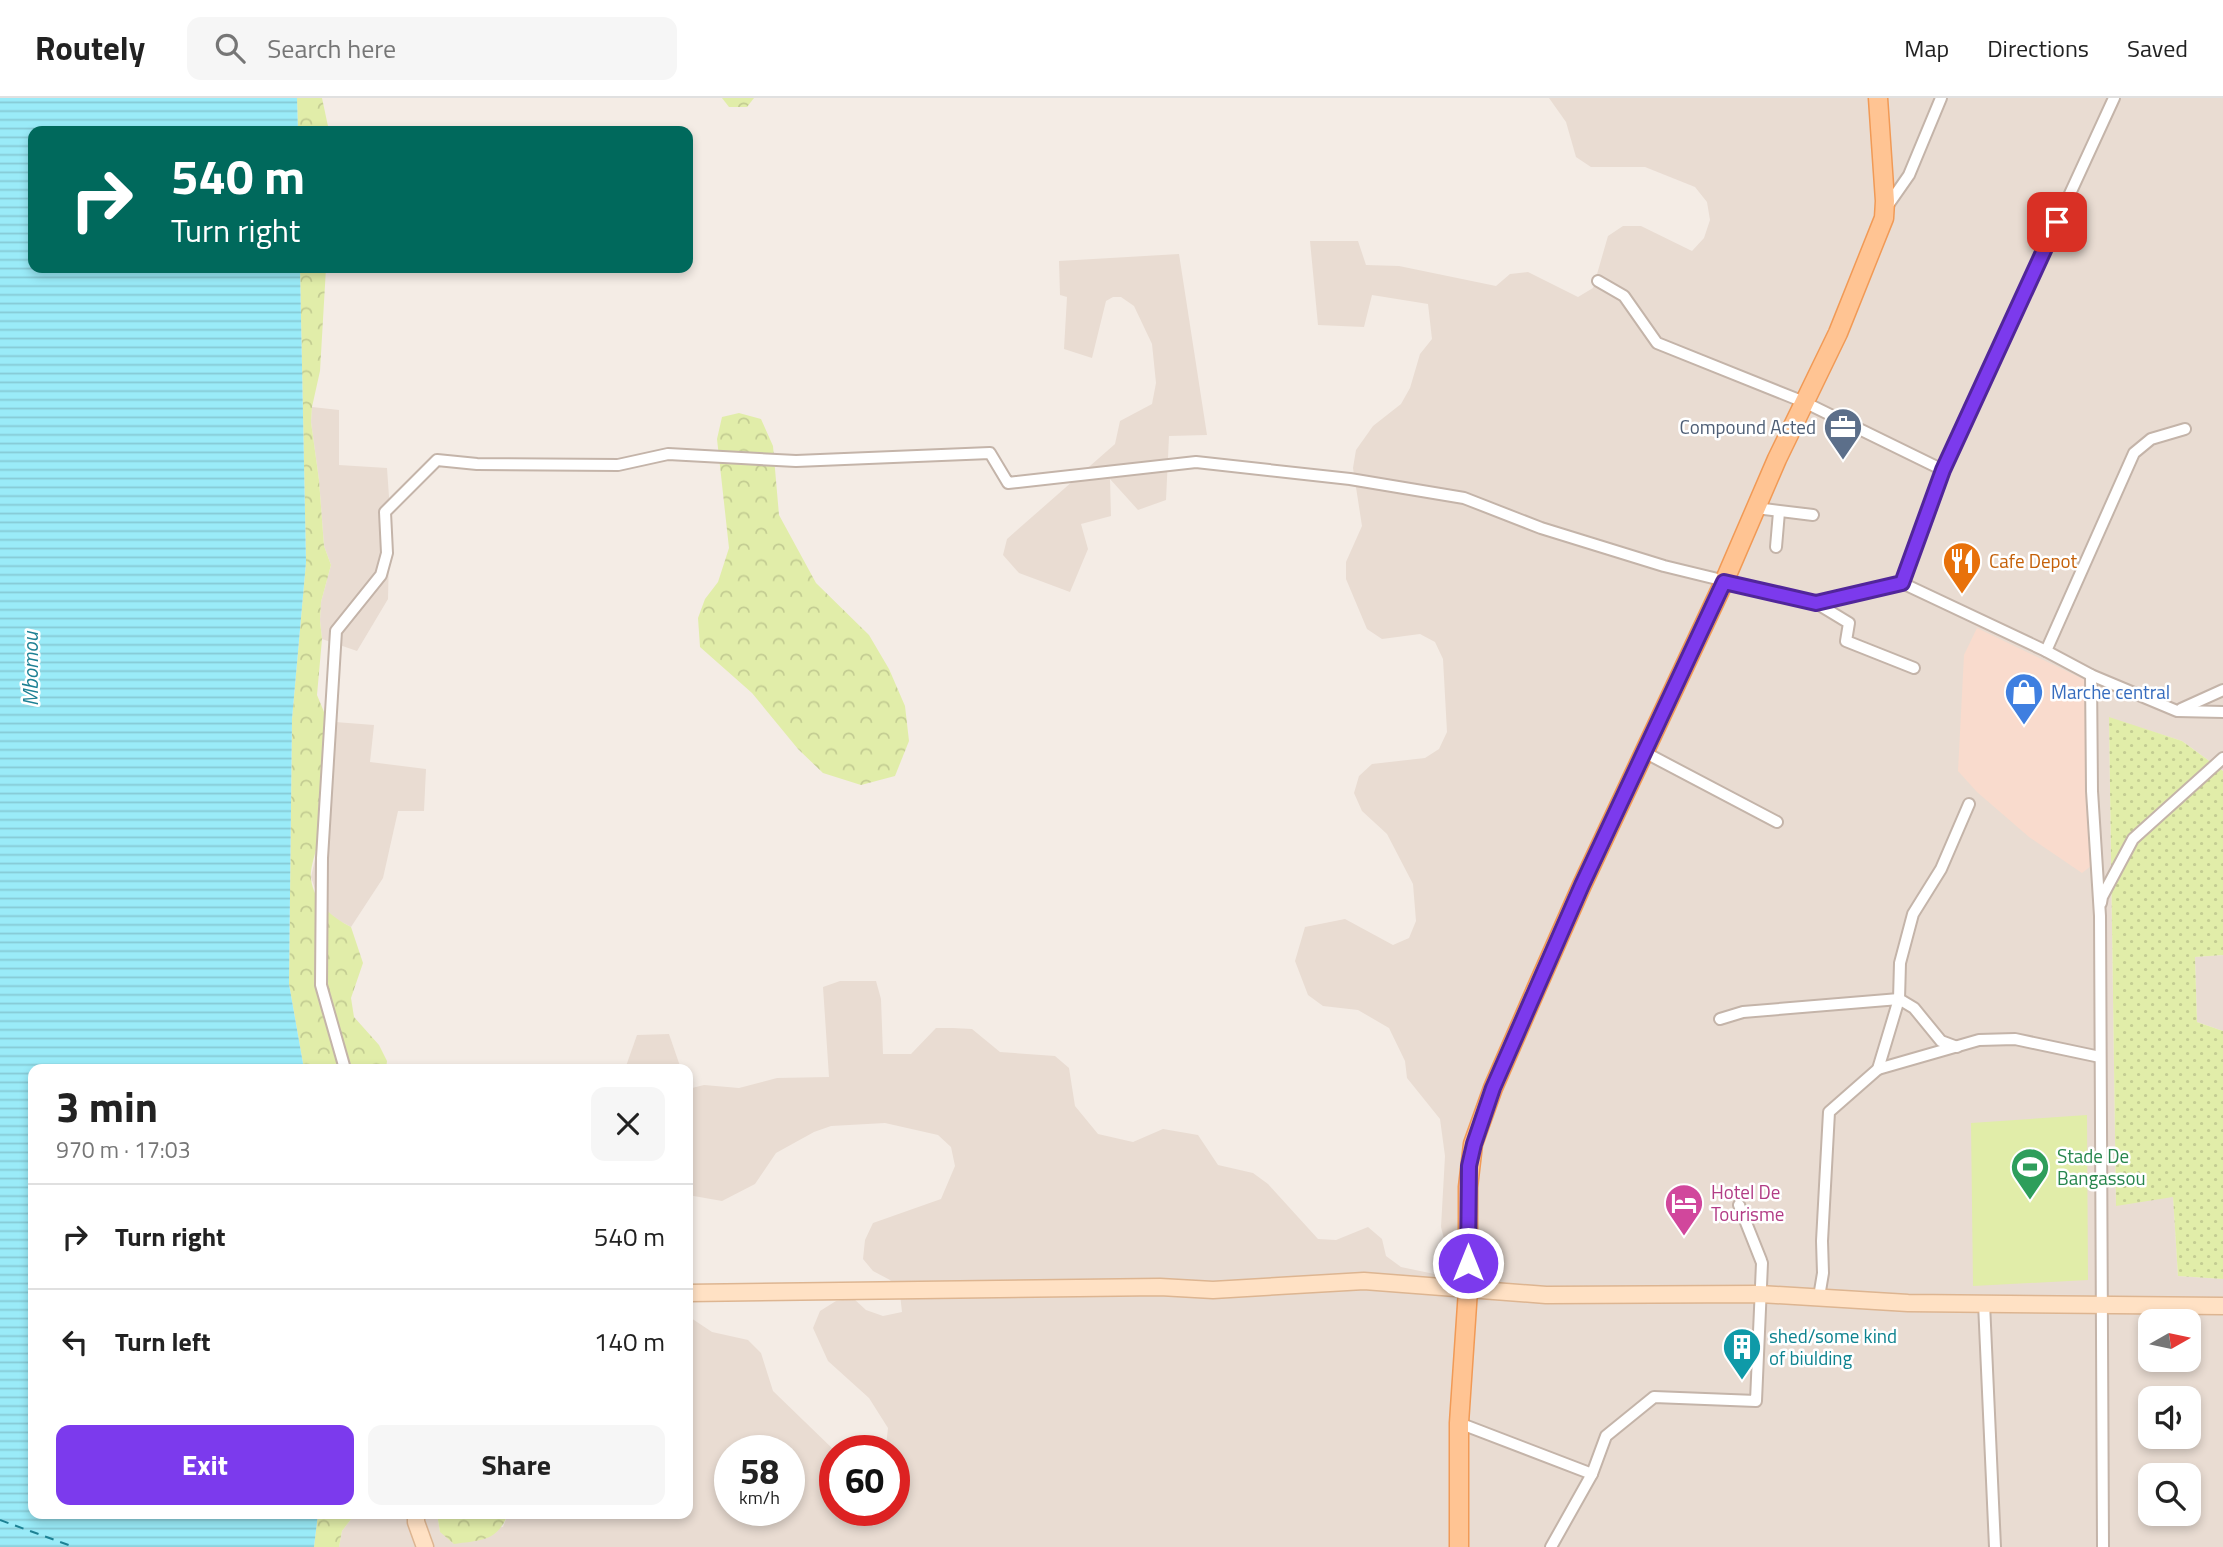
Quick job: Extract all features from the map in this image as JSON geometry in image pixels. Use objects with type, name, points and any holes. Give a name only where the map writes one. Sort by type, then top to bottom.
[{"type":"main road","points":[[1459,1547],[1459,1423],[1468,1290],[1468,1187],[1474,1144],[1493,1088],[1537,987],[1838,333],[1885,209],[1878,98]]},
{"type":"street","points":[[1885,209],[1909,175],[1941,98]]},
{"type":"street","points":[[1902,583],[1943,470],[2114,98]]},
{"type":"street","points":[[1598,281],[1624,296],[1657,342],[1804,402],[1943,470]]},
{"type":"street","points":[[2046,651],[2134,453],[2151,439],[2185,429]]},
{"type":"street","points":[[344,1064],[321,985],[322,858],[336,631],[382,575],[387,554],[385,512],[437,460],[477,464],[618,465],[668,454],[796,461],[990,453],[1008,483],[1196,463],[1350,479],[1464,498],[1541,528],[1724,582],[1816,603],[1849,623],[1846,641],[1914,667]]},
{"type":"street","points":[[1756,508],[1814,515]]},
{"type":"street","points":[[1776,547],[1779,512]]},
{"type":"street","points":[[1816,603],[1902,583],[2091,675],[2177,711],[2223,712]]},
{"type":"street","points":[[2091,675],[2092,791],[2100,916],[2103,1547]]},
{"type":"street","points":[[2177,711],[2223,690]]},
{"type":"street","points":[[1644,752],[1777,822]]},
{"type":"street","points":[[2100,916],[2102,897],[2133,839],[2223,758]]},
{"type":"street","points":[[1878,1069],[1899,999],[1900,963],[1913,914],[1941,869],[1969,804]]},
{"type":"street","points":[[1720,1019],[1743,1012],[1899,999],[1914,1008],[1941,1041],[1957,1047]]},
{"type":"street","points":[[1819,1297],[1823,1273],[1822,1241],[1829,1112],[1878,1069],[1979,1040],[2015,1039],[2100,1057]]},
{"type":"street","points":[[1551,1547],[1592,1474],[1606,1436],[1654,1397],[1756,1401],[1762,1263],[1739,1205],[1761,1260]]},
{"type":"street","points":[[693,1293],[1160,1287],[1213,1290],[1364,1282],[1546,1295],[1760,1294],[1908,1303],[2223,1306]]},
{"type":"street","points":[[1984,1303],[1994,1547]]},
{"type":"street","points":[[1459,1423],[1592,1474]]},
{"type":"street","points":[[416,1519],[425,1547]]},
{"type":"shaded area","points":[[1549,98],[2223,98],[2223,771],[2182,741],[2109,718],[2116,1205],[2173,1196],[2178,1276],[2223,1279],[2223,1547],[339,1547],[342,1531],[351,1519],[438,1519],[440,1532],[503,1527],[506,1519],[693,1519],[693,1319],[712,1332],[748,1340],[761,1353],[773,1391],[819,1436],[819,1526],[910,1526],[910,1435],[887,1435],[888,1428],[869,1398],[828,1361],[813,1328],[820,1311],[836,1301],[853,1298],[866,1310],[883,1316],[902,1312],[900,1294],[890,1280],[873,1271],[863,1259],[865,1240],[873,1223],[941,1199],[955,1166],[951,1147],[938,1135],[885,1123],[831,1126],[814,1132],[776,1153],[755,1184],[722,1201],[693,1196],[693,1088],[704,1085],[739,1088],[777,1078],[829,1077],[823,987],[840,981],[876,981],[881,999],[883,1054],[911,1054],[936,1028],[953,1028],[972,1029],[1000,1052],[1055,1056],[1069,1068],[1075,1106],[1098,1134],[1133,1142],[1163,1129],[1198,1135],[1218,1165],[1253,1173],[1268,1184],[1318,1239],[1336,1240],[1368,1227],[1382,1239],[1386,1256],[1401,1267],[1439,1275],[1450,1262],[1441,1227],[1445,1156],[1440,1119],[1407,1078],[1405,1061],[1389,1028],[1358,1010],[1323,1006],[1308,995],[1295,961],[1305,927],[1345,919],[1393,945],[1409,938],[1416,921],[1413,884],[1387,834],[1362,811],[1354,793],[1359,776],[1372,764],[1425,758],[1439,749],[1447,732],[1443,659],[1435,642],[1420,634],[1382,639],[1367,629],[1346,579],[1346,562],[1362,526],[1353,468],[1356,450],[1373,426],[1401,404],[1410,388],[1420,354],[1432,339],[1428,304],[1372,295],[1364,327],[1318,325],[1310,241],[1358,241],[1366,265],[1399,266],[1496,286],[1510,274],[1528,272],[1578,297],[1593,288],[1608,236],[1623,226],[1641,226],[1692,251],[1704,238],[1710,220],[1707,202],[1695,187],[1645,167],[1591,167],[1576,157],[1566,122]]},
{"type":"shaded area","points":[[1179,254],[1207,435],[1169,436],[1166,500],[1138,510],[1110,479],[1111,516],[1081,524],[1088,549],[1070,592],[1019,573],[1003,555],[1007,539],[1115,444],[1120,421],[1152,404],[1156,383],[1152,344],[1134,306],[1121,297],[1106,301],[1092,358],[1064,349],[1067,297],[1060,295],[1059,261]]},
{"type":"shaded area","points":[[312,407],[339,410],[339,465],[387,468],[390,511],[388,599],[357,651],[322,639],[321,602],[331,565],[324,546],[311,422]]},
{"type":"shaded area","name":"Marche central","points":[[1977,628],[2087,681],[2091,866],[2082,873],[2029,837],[1977,792],[1958,771],[1964,655]]},
{"type":"shaded area","points":[[335,722],[374,725],[370,762],[426,769],[424,811],[398,811],[383,878],[351,927],[326,910],[311,877],[324,820]]},
{"type":"shaded area","points":[[2223,955],[2223,1031],[2197,1022],[2195,957]]},
{"type":"shaded area","points":[[669,1034],[679,1064],[627,1064],[637,1035]]},
{"type":"green space","points":[[297,98],[322,98],[328,126],[298,126]]},
{"type":"green space","points":[[722,98],[754,98],[747,107],[729,107]]},
{"type":"green space","points":[[300,273],[326,273],[320,371],[311,422],[324,546],[331,565],[321,602],[322,639],[317,695],[324,712],[335,722],[328,796],[311,879],[316,895],[325,908],[351,927],[363,963],[351,998],[354,1017],[379,1045],[387,1064],[303,1064],[289,984],[292,719],[306,562]]},
{"type":"green space","points":[[739,413],[761,419],[773,446],[779,515],[816,583],[869,635],[889,669],[905,706],[909,741],[895,776],[861,785],[823,773],[798,749],[752,693],[700,647],[698,618],[705,599],[718,582],[729,548],[717,439],[722,417]]},
{"type":"green space","points":[[2109,717],[2182,741],[2223,771],[2223,955],[2195,957],[2197,1022],[2223,1031],[2223,1279],[2178,1276],[2173,1197],[2116,1206]]},
{"type":"green space","name":"Stade De Bangassou","points":[[2087,1115],[2088,1280],[1973,1286],[1971,1123]]},
{"type":"green space","points":[[317,1519],[351,1519],[342,1531],[339,1547],[314,1547]]},
{"type":"green space","points":[[438,1519],[506,1519],[493,1535],[480,1540],[454,1544],[440,1532]]},
{"type":"water","name":"Mbomou","points":[[0,98],[297,98],[298,126],[28,126],[28,273],[300,273],[306,562],[292,719],[289,984],[303,1064],[28,1064],[28,1519],[317,1519],[314,1547],[0,1547]]},
{"type":"ferry route","points":[[0,1520],[74,1547]]},
{"type":"place","name":"Compound Acted","points":[[1843,461]]},
{"type":"place","name":"Cafe Depot","points":[[1962,595]]},
{"type":"place","name":"Marche central","points":[[2024,726]]},
{"type":"place","name":"Stade De Bangassou","points":[[2030,1201]]},
{"type":"place","name":"Hotel De Tourisme","points":[[1684,1237]]},
{"type":"place","name":"shed/some kind of biulding","points":[[1742,1381]]},
{"type":"route","points":[[1468,1263],[1469,1166],[1493,1088],[1582,885],[1724,582],[1816,603],[1902,583],[1943,470],[2057,222]]}]
